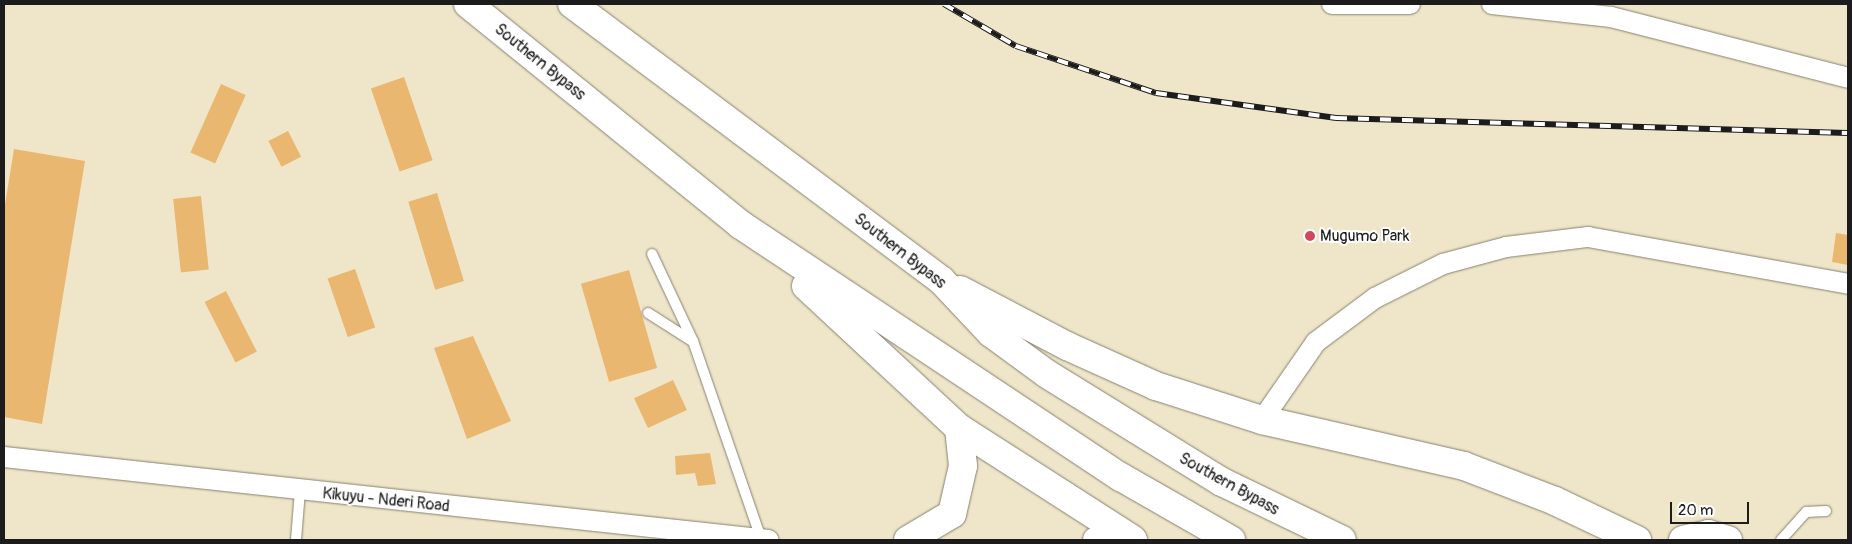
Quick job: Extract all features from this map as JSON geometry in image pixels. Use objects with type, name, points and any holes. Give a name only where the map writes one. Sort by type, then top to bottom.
[{"type":"main road","name":"Southern Bypass","points":[[468,4],[741,225],[1112,471],[1231,540]]},
{"type":"main road","name":"Southern Bypass","points":[[572,4],[941,280],[991,333],[1047,374],[1222,482],[1342,540]]},
{"type":"main road","points":[[741,225],[959,428],[1133,539]]},
{"type":"main road","points":[[941,280],[1067,346],[1156,386],[1262,420],[1464,466],[1546,497],[1636,540]]},
{"type":"main road","points":[[908,540],[952,514],[963,466],[959,428]]},
{"type":"main road","points":[[1683,540],[1708,534],[1728,540]]},
{"type":"street","points":[[1332,4],[1410,4]]},
{"type":"street","points":[[1492,4],[1611,17],[1848,78]]},
{"type":"street","points":[[1262,420],[1316,342],[1375,298],[1443,264],[1506,247],[1588,238],[1848,284]]},
{"type":"street","name":"Kikuyu - Nderi Road","points":[[4,457],[765,540]]},
{"type":"street","points":[[1096,540],[1133,539]]},
{"type":"lane","points":[[652,254],[693,341],[765,540]]},
{"type":"lane","points":[[648,313],[693,341]]},
{"type":"lane","points":[[296,540],[300,490]]},
{"type":"lane","points":[[1780,540],[1806,512],[1826,511]]},
{"type":"building","points":[[404,77],[433,160],[400,172],[371,88]]},
{"type":"building","points":[[221,84],[246,95],[215,163],[190,153]]},
{"type":"building","points":[[288,131],[301,157],[282,167],[268,141]]},
{"type":"building","points":[[14,149],[85,161],[42,424],[4,417],[4,211]]},
{"type":"building","points":[[437,193],[464,281],[435,290],[408,202]]},
{"type":"building","points":[[201,196],[209,270],[181,273],[173,199]]},
{"type":"building","points":[[1836,233],[1848,235],[1848,265],[1832,262]]},
{"type":"building","points":[[355,269],[375,328],[348,337],[328,278]]},
{"type":"building","points":[[629,270],[657,368],[609,382],[581,284]]},
{"type":"building","points":[[226,291],[257,352],[235,362],[205,302]]},
{"type":"building","points":[[473,336],[511,421],[467,439],[434,348]]},
{"type":"building","points":[[673,380],[687,410],[648,428],[634,398]]},
{"type":"building","points":[[710,453],[716,484],[698,486],[695,473],[676,475],[675,456]]},
{"type":"railway","points":[[944,4],[1016,46],[1156,93],[1336,118],[1848,133]]},
{"type":"place","name":"Mugumo Park","points":[[1310,236]]}]
